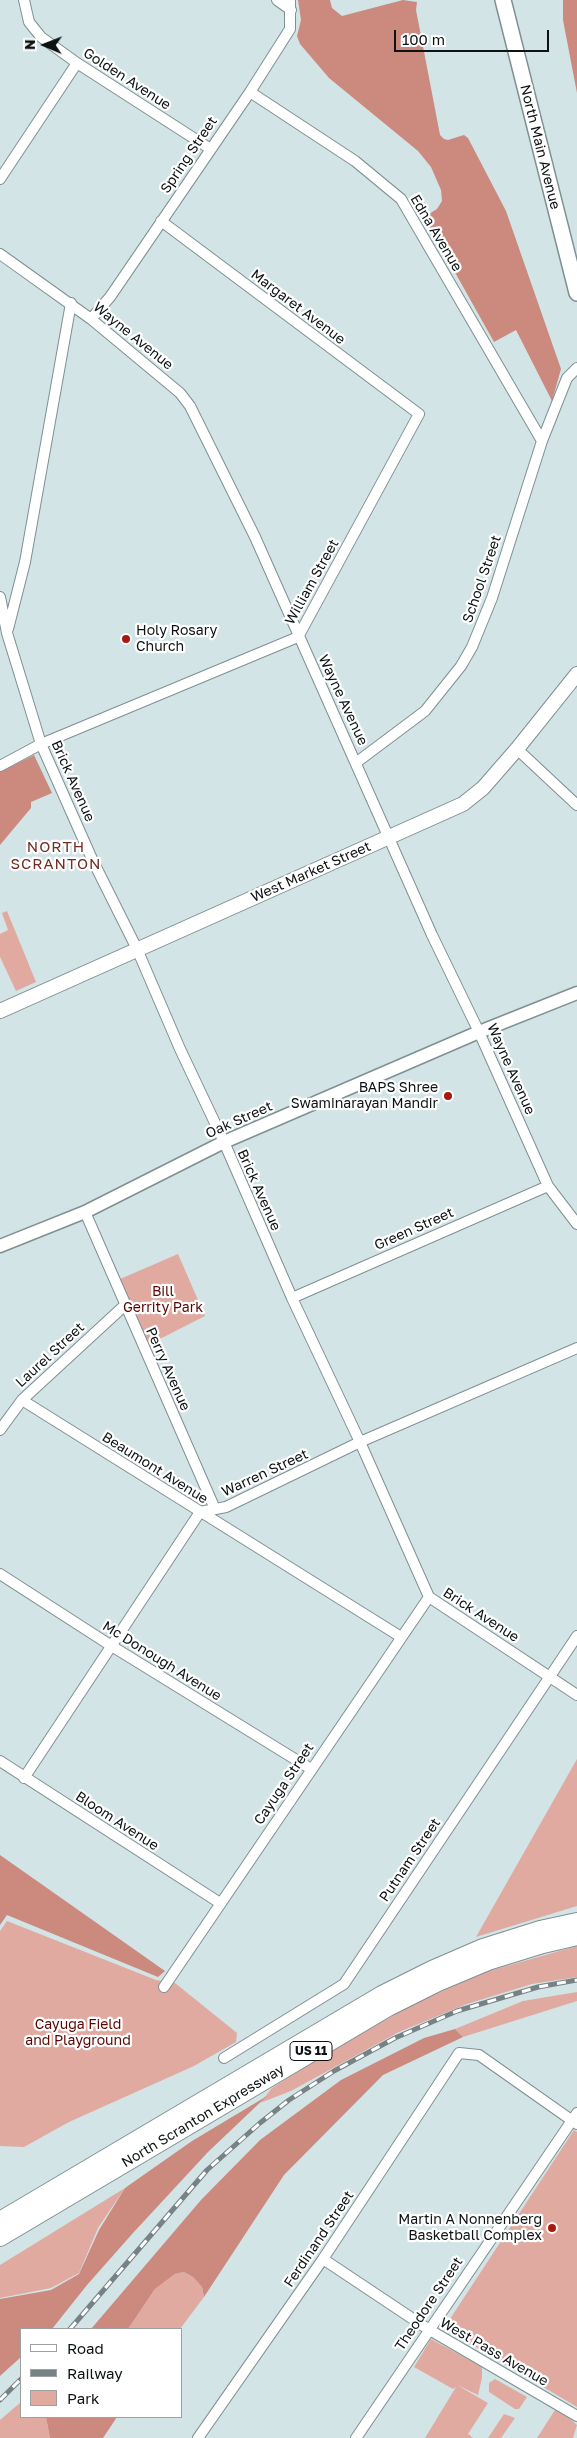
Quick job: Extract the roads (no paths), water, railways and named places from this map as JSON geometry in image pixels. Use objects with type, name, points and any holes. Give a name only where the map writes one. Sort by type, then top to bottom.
[{"type":"highway","name":"North Scranton Expressway","points":[[0,2221],[382,1995],[432,1970],[483,1948],[540,1930],[577,1922]]},
{"type":"highway","name":"North Scranton Expressway","points":[[0,2237],[388,2007],[438,1982],[488,1961],[577,1936]]},
{"type":"main road","name":"North Main Avenue","points":[[503,0],[577,293]]},
{"type":"main road","name":"West Market Street","points":[[0,1011],[463,804],[483,788],[518,749],[577,674]]},
{"type":"street","name":"Golden Avenue","points":[[24,0],[29,22],[35,31],[77,63],[209,148]]},
{"type":"street","points":[[277,0],[290,5]]},
{"type":"street","name":"Spring Street","points":[[91,319],[110,297],[209,148],[250,92],[290,29],[290,5]]},
{"type":"street","points":[[0,179],[77,63]]},
{"type":"street","name":"Edna Avenue","points":[[250,92],[355,161],[401,199],[542,441]]},
{"type":"street","name":"Margaret Avenue","points":[[161,221],[420,414]]},
{"type":"street","name":"Wayne Avenue","points":[[0,254],[71,303],[180,393],[190,406],[255,537],[298,637],[357,762],[432,935],[479,1032],[548,1186],[577,1224]]},
{"type":"street","points":[[7,632],[25,562],[71,303]]},
{"type":"street","name":"School Street","points":[[357,762],[425,711],[461,666],[472,647],[492,598],[542,441],[567,378],[577,368]]},
{"type":"street","name":"William Street","points":[[0,766],[41,744],[298,637],[420,414]]},
{"type":"street","name":"Brick Avenue","points":[[0,597],[7,632],[41,744],[92,859],[137,949],[292,1298],[360,1442],[429,1597],[577,1695]]},
{"type":"street","points":[[518,749],[577,805]]},
{"type":"street","name":"Oak Street","points":[[0,1246],[85,1212],[224,1142],[479,1032],[577,993]]},
{"type":"street","name":"Green Street","points":[[292,1298],[548,1186]]},
{"type":"street","name":"Perry Avenue","points":[[85,1212],[124,1306],[215,1510]]},
{"type":"street","name":"Laurel Street","points":[[0,1430],[22,1400],[124,1306]]},
{"type":"street","name":"Warren Street","points":[[200,1512],[226,1507],[360,1442],[577,1348]]},
{"type":"street","name":"Beaumont Avenue","points":[[22,1400],[401,1637]]},
{"type":"street","points":[[24,1778],[110,1645],[200,1512]]},
{"type":"street","name":"Mc Donough Avenue","points":[[0,1574],[110,1645],[311,1769]]},
{"type":"street","name":"Cayuga Street","points":[[164,1987],[429,1597]]},
{"type":"street","name":"Putnam Street","points":[[224,2058],[344,1984],[577,1636]]},
{"type":"street","name":"Bloom Avenue","points":[[0,1761],[220,1903]]},
{"type":"street","name":"Ferdinand Street","points":[[198,2438],[323,2259],[459,2053],[479,2055],[575,2119]]},
{"type":"street","name":"Theodore Street","points":[[356,2438],[428,2329],[575,2119]]},
{"type":"street","name":"West Pass Avenue","points":[[323,2259],[428,2329],[577,2416]]},
{"type":"railway","points":[[71,2328],[207,2170],[289,2100],[334,2071],[395,2038],[457,2011],[538,1987],[577,1980]]},
{"type":"railway","points":[[0,2400],[20,2380]]},
{"type":"place","name":"Holy Rosary Church","points":[[126,639]]},
{"type":"place","name":"BAPS Shree Swaminarayan Mandir","points":[[448,1096]]},
{"type":"place","name":"Martin A Nonnenberg Basketball Complex","points":[[552,2228]]},
{"type":"district","name":"NORTH SCRANTON","points":[[56,856]]},
{"type":"park label","name":"Bill Gerrity Park","points":[[163,1300]]},
{"type":"park label","name":"Cayuga Field and Playground","points":[[78,2034]]}]
